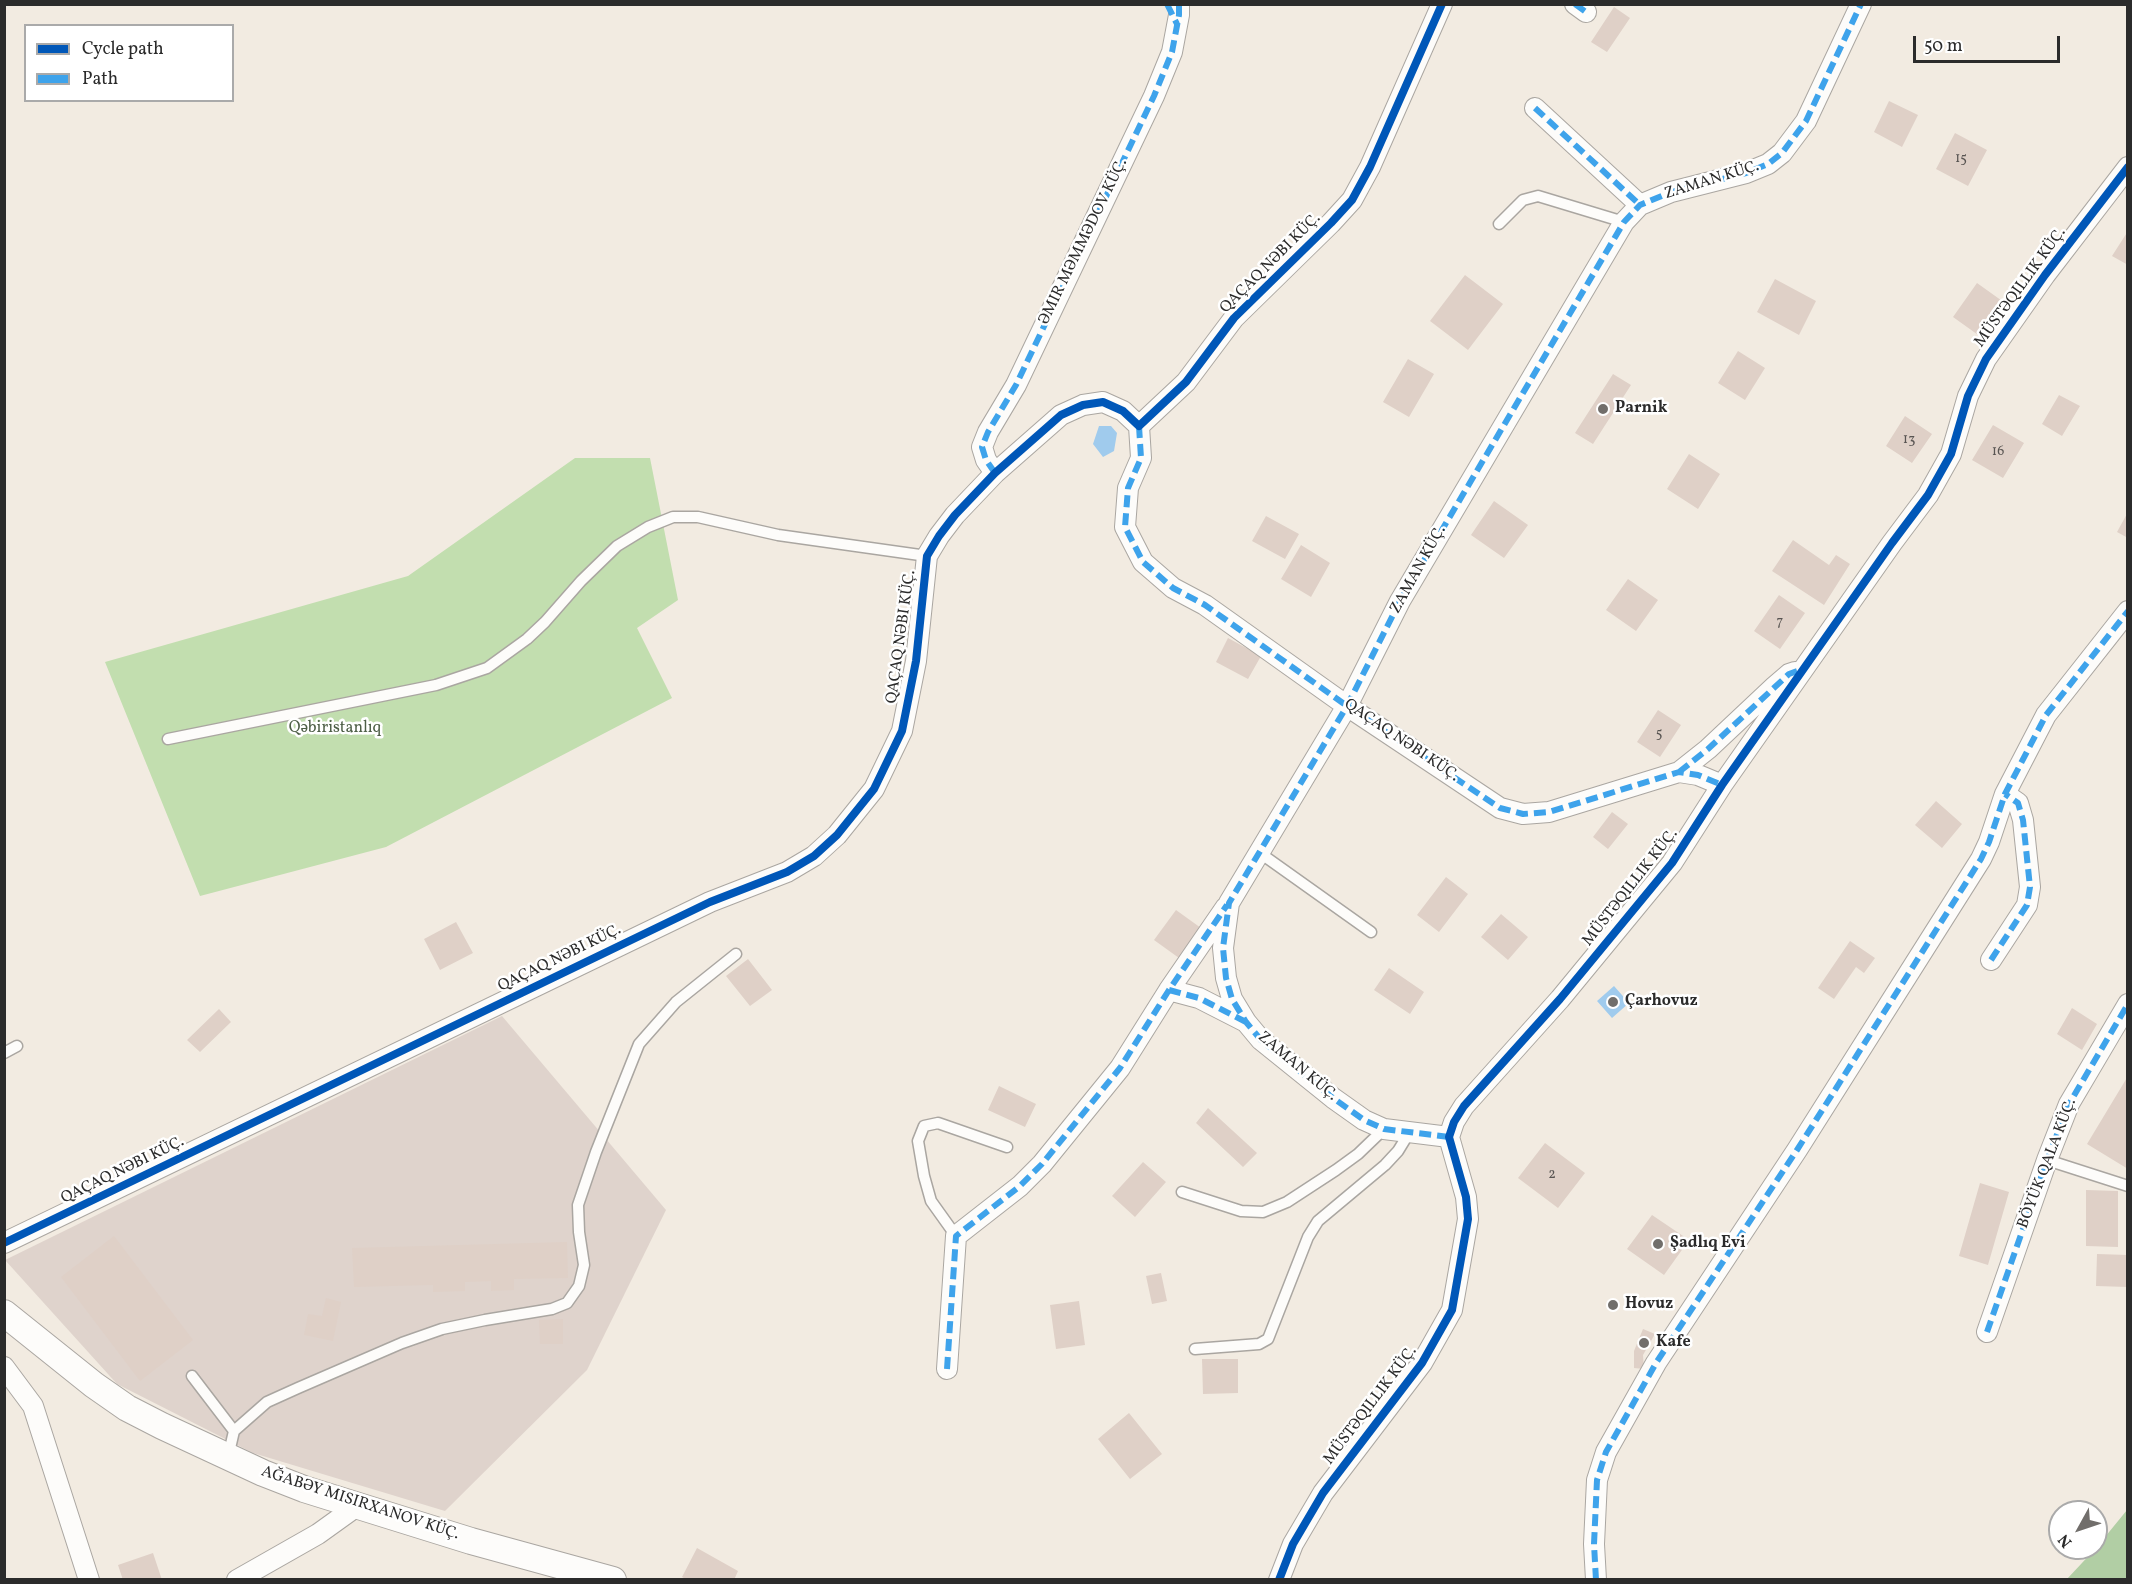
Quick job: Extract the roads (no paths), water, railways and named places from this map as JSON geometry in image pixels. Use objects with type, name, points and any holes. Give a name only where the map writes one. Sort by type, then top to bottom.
[{"type":"street","name":"ƏMIR MƏMMƏDOV KÜÇ.","points":[[995,473],[986,460],[982,447],[988,432],[1016,385],[1154,96],[1172,52],[1179,4]]},
{"type":"street","name":"QAÇAQ NƏBI KÜÇ.","points":[[1139,426],[1186,382],[1234,318],[1352,200],[1370,167],[1442,4]]},
{"type":"street","name":"ZAMAN KÜÇ.","points":[[1449,1137],[1384,1129],[1364,1120],[1261,1040],[1246,1022],[1232,999],[1226,978],[1223,948],[1229,903],[1347,706],[1406,591],[1623,222],[1640,205],[1671,192],[1746,173],[1768,164],[1782,153],[1806,121],[1861,4]]},
{"type":"street","points":[[1535,108],[1640,205]]},
{"type":"street","name":"MÜSTƏQILLIK KÜÇ.","points":[[1279,1580],[1293,1544],[1323,1493],[1422,1363],[1452,1310],[1468,1219],[1466,1197],[1449,1137],[1454,1122],[1464,1106],[1560,999],[1672,863],[1722,785],[1928,495],[1951,454],[1968,396],[1986,359],[2045,275],[2127,167]]},
{"type":"street","name":"QAÇAQ NƏBI KÜÇ.","points":[[4,1243],[710,902],[787,872],[814,856],[837,835],[874,789],[902,731],[916,661],[927,556],[955,515],[995,473],[1061,415],[1083,405],[1103,402],[1123,411],[1139,426],[1141,458],[1128,488],[1125,527],[1143,562],[1173,588],[1204,605],[1347,706],[1500,808],[1523,814],[1549,812],[1679,772]]},
{"type":"street","points":[[1596,1580],[1596,1480],[1606,1452],[1656,1363],[1797,1150],[1981,858],[1989,842],[2005,794],[2046,715],[2127,611]]},
{"type":"street","points":[[1679,772],[1708,749],[1789,674],[1803,669]]},
{"type":"street","points":[[1679,772],[1698,775],[1722,785]]},
{"type":"street","points":[[1991,960],[2027,905],[2030,887],[2023,820],[2018,803],[2005,794]]},
{"type":"street","points":[[947,1369],[956,1236],[1020,1186],[1042,1164],[1120,1068],[1169,990],[1229,903]]},
{"type":"street","points":[[1169,990],[1199,998],[1246,1022]]},
{"type":"street","name":"BÖYÜK QALA KÜÇ.","points":[[1988,1332],[2047,1160],[2069,1104],[2127,1004]]},
{"type":"street","name":"AĞABƏY MISIRXANOV KÜÇ.","points":[[4,1313],[94,1385],[127,1408],[228,1457],[304,1489],[357,1506],[471,1541],[613,1580]]},
{"type":"street","points":[[4,1367],[22,1388],[33,1406],[89,1580]]},
{"type":"street","points":[[237,1580],[318,1534],[357,1506]]},
{"type":"lane","points":[[1499,224],[1523,200],[1538,196],[1623,222]]},
{"type":"lane","points":[[168,739],[436,685],[487,668],[539,628],[602,559],[617,546],[648,527],[673,517],[698,517],[778,535],[927,556]]},
{"type":"lane","points":[[1260,853],[1371,932]]},
{"type":"lane","points":[[228,1457],[234,1431],[267,1402],[402,1343],[442,1329],[552,1309],[567,1303],[579,1286],[584,1265],[578,1205],[596,1152],[639,1044],[676,1002],[736,954]]},
{"type":"lane","points":[[4,1053],[17,1046]]},
{"type":"lane","points":[[956,1236],[931,1201],[918,1141],[924,1126],[938,1123],[1007,1147]]},
{"type":"lane","points":[[1182,1192],[1241,1211],[1263,1212],[1287,1202],[1336,1170],[1358,1154],[1384,1129]]},
{"type":"lane","points":[[1195,1349],[1259,1344],[1268,1339],[1308,1237],[1318,1221],[1385,1166],[1409,1133]]},
{"type":"lane","points":[[2047,1160],[2127,1186]]},
{"type":"lane","points":[[192,1376],[234,1431]]},
{"type":"water","points":[[1099,426],[1111,426],[1117,433],[1114,451],[1103,457],[1093,444]]},
{"type":"water","name":"Çarhovuz","points":[[1614,986],[1629,1003],[1612,1018],[1597,1001]]},
{"type":"place","name":"Parnik","points":[[1603,409]]},
{"type":"place","name":"Çarhovuz","points":[[1613,1002]]},
{"type":"place","name":"Şadlıq Evi","points":[[1658,1244]]},
{"type":"place","name":"Hovuz","points":[[1613,1305]]},
{"type":"place","name":"Kafe","points":[[1644,1343]]},
{"type":"park label","name":"Qəbiristanlıq","points":[[335,729]]}]
